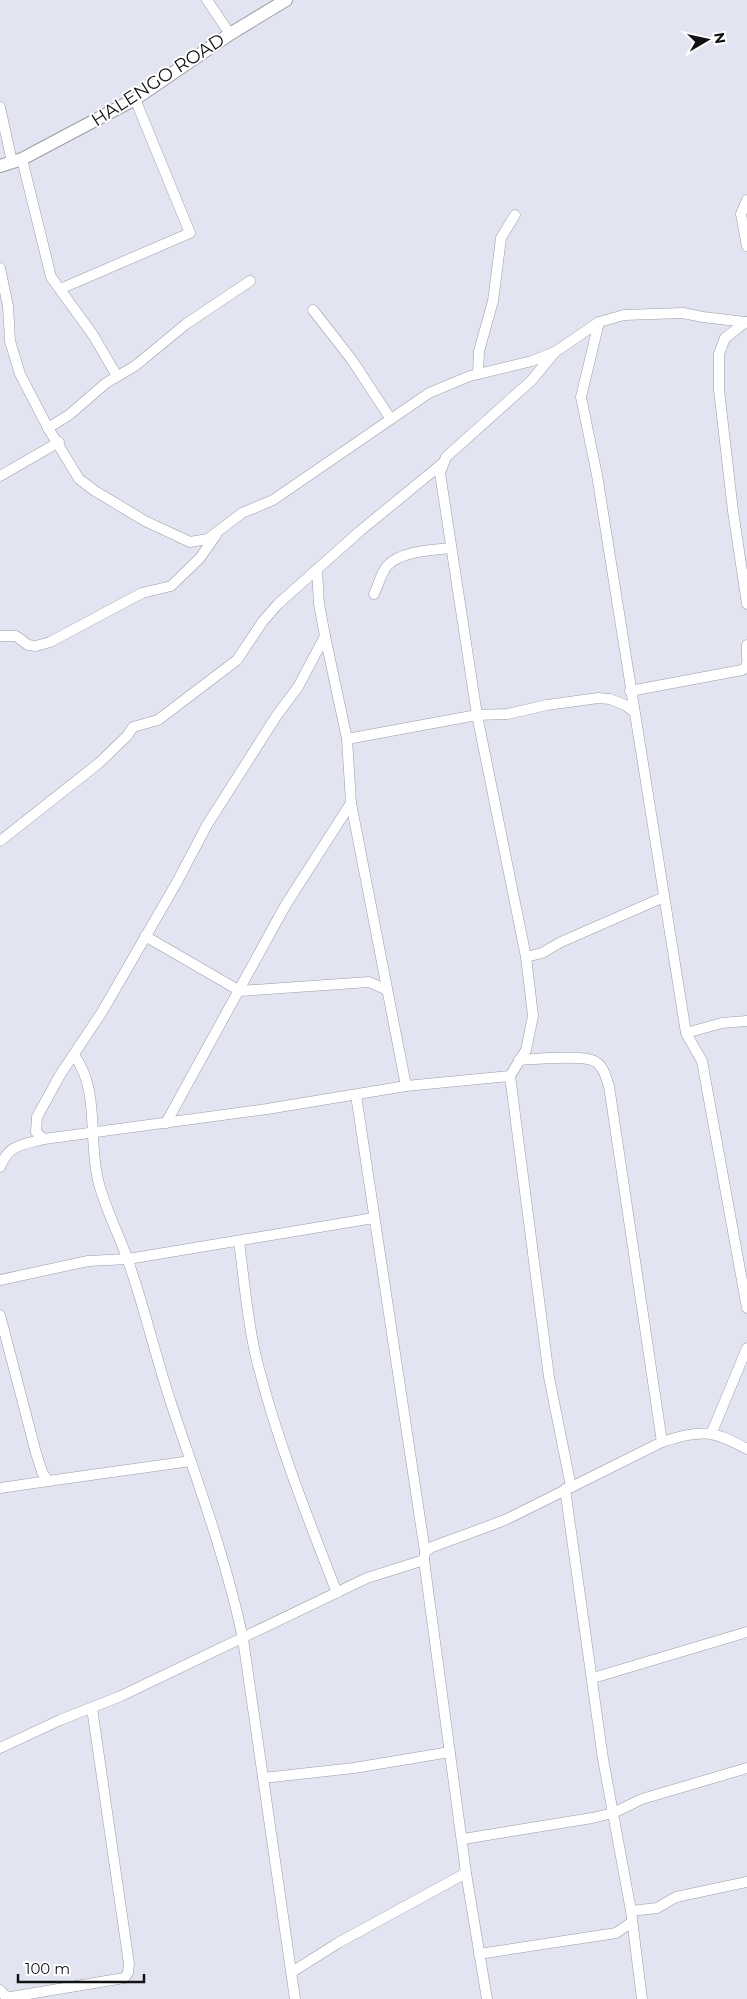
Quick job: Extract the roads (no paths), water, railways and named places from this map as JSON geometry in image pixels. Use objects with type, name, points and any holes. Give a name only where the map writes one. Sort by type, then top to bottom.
[{"type":"street","points":[[207,0],[230,34]]},
{"type":"street","name":"HALENGO ROAD","points":[[11,162],[135,99],[230,34],[286,0]]},
{"type":"street","points":[[60,289],[190,232],[135,99]]},
{"type":"street","points":[[0,107],[11,162],[48,269],[117,376]]},
{"type":"street","points":[[747,200],[741,214],[747,246]]},
{"type":"street","points":[[478,374],[479,351],[493,300],[501,238],[515,215]]},
{"type":"street","points":[[0,268],[8,306],[13,357],[28,392],[79,479],[111,502],[169,534],[190,542],[208,539],[242,513],[273,500],[429,393],[478,374],[532,361],[555,352],[599,322],[624,315],[683,312],[703,318],[746,322]]},
{"type":"street","points":[[48,428],[69,415],[117,376],[135,366],[186,324],[250,281]]},
{"type":"street","points":[[313,310],[352,360],[390,418]]},
{"type":"street","points":[[599,322],[595,346],[582,391],[582,410],[596,475],[686,1033],[702,1061],[747,1308]]},
{"type":"street","points":[[746,322],[725,338],[719,354],[719,390],[733,511],[747,604]]},
{"type":"street","points":[[0,841],[99,763],[127,736],[133,727],[158,720],[233,664],[248,647],[263,621],[278,604],[360,531],[443,463],[452,452],[531,381],[555,352]]},
{"type":"street","points":[[0,476],[59,442]]},
{"type":"street","points":[[443,463],[440,473],[476,715],[526,956],[533,1016],[530,1039],[510,1076],[549,1377],[568,1488],[612,1813],[631,1911],[642,1999]]},
{"type":"street","points":[[0,636],[16,636],[28,645],[36,646],[76,630],[92,619],[142,593],[171,586],[208,549],[216,534]]},
{"type":"street","points":[[374,594],[386,566],[394,560],[451,548]]},
{"type":"street","points":[[317,570],[319,604],[347,739],[351,803],[406,1086]]},
{"type":"street","points":[[44,1139],[36,1132],[37,1117],[60,1075],[102,1012],[207,826],[277,715],[298,686],[325,636]]},
{"type":"street","points":[[747,645],[747,658]]},
{"type":"street","points":[[630,691],[742,670],[746,667],[747,663]]},
{"type":"street","points":[[347,739],[476,715],[507,714],[546,705],[598,698],[610,698],[633,711]]},
{"type":"street","points":[[166,1123],[285,906],[351,803]]},
{"type":"street","points":[[526,956],[542,953],[561,942],[664,897]]},
{"type":"street","points":[[145,936],[240,991],[369,982],[387,990]]},
{"type":"street","points":[[686,1033],[722,1023],[747,1021]]},
{"type":"street","points":[[74,1055],[82,1066],[93,1114],[91,1133],[98,1182],[128,1259],[152,1344],[234,1594],[243,1639],[295,1999]]},
{"type":"street","points":[[520,1060],[589,1058],[601,1066],[606,1076],[662,1442]]},
{"type":"street","points":[[0,1167],[7,1153],[14,1147],[44,1139],[166,1123],[406,1086],[510,1076]]},
{"type":"street","points":[[356,1095],[425,1556],[466,1873],[487,1999]]},
{"type":"street","points":[[0,1280],[88,1261],[128,1259],[374,1218]]},
{"type":"street","points":[[239,1241],[256,1355],[265,1390],[295,1485],[337,1593]]},
{"type":"street","points":[[0,1315],[36,1453],[42,1472],[48,1481]]},
{"type":"street","points":[[712,1432],[747,1348]]},
{"type":"street","points":[[0,1748],[243,1639],[337,1593],[425,1556],[432,1547],[504,1520],[662,1442],[679,1437],[712,1432],[747,1449]]},
{"type":"street","points":[[0,1488],[191,1461]]},
{"type":"street","points":[[593,1678],[747,1632]]},
{"type":"street","points":[[0,1990],[5,1996],[10,1997],[95,1984],[124,1978],[128,1973],[129,1964],[92,1708]]},
{"type":"street","points":[[263,1778],[354,1768],[450,1752]]},
{"type":"street","points":[[463,1839],[566,1824],[612,1813],[642,1798],[747,1768]]},
{"type":"street","points":[[292,1972],[346,1938],[466,1873]]},
{"type":"street","points":[[631,1911],[657,1908],[676,1897],[747,1882]]},
{"type":"street","points":[[479,1954],[616,1933],[632,1922]]}]
